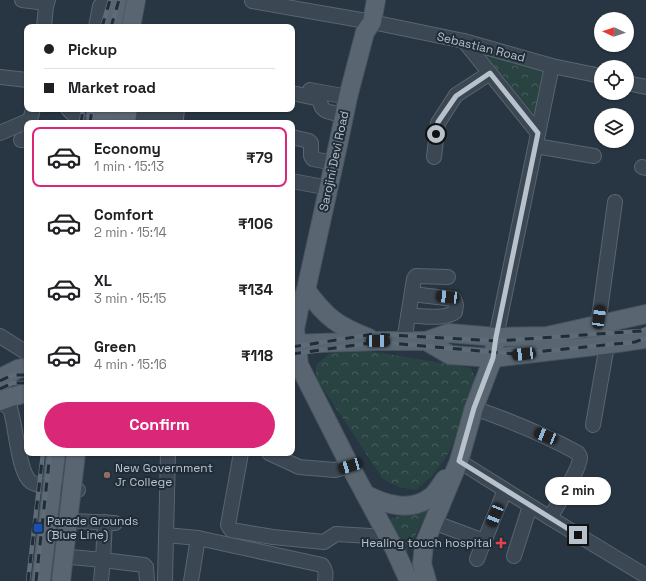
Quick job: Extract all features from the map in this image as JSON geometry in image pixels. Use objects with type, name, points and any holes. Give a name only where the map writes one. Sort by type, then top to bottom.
[{"type":"main road","points":[[113,24],[120,0]]},
{"type":"main road","points":[[120,0],[121,24]]},
{"type":"main road","points":[[132,24],[136,0]]},
{"type":"main road","points":[[138,24],[140,0]]},
{"type":"main road","name":"Sarojini Devi Road","points":[[365,0],[366,24]]},
{"type":"main road","name":"Sarojini Devi Road","points":[[295,329],[299,309],[306,290],[348,97],[366,24],[376,0]]},
{"type":"main road","points":[[306,290],[319,308],[332,320],[346,329],[378,341]]},
{"type":"main road","points":[[295,344],[426,341],[449,333],[496,337],[547,336],[646,314]]},
{"type":"main road","points":[[417,577],[422,564],[424,545],[459,461],[474,408],[493,358],[496,337]]},
{"type":"main road","points":[[426,341],[450,355],[493,358],[607,345],[646,338]]},
{"type":"main road","name":"Sarojini Devi Road","points":[[295,365],[388,537],[417,577]]},
{"type":"main road","points":[[0,378],[24,368]]},
{"type":"main road","points":[[0,402],[11,397],[24,395]]},
{"type":"main road","points":[[41,581],[56,456]]},
{"type":"main road","points":[[53,581],[68,456]]},
{"type":"main road","points":[[61,581],[76,456]]},
{"type":"main road","points":[[68,581],[83,456]]},
{"type":"main road","points":[[365,494],[382,503],[399,506],[419,503],[432,496],[459,461]]},
{"type":"street","points":[[22,0],[48,1],[44,24]]},
{"type":"street","points":[[97,24],[100,6],[120,0]]},
{"type":"street","name":"Sebastian Road","points":[[252,1],[366,24],[464,41],[552,66],[594,75]]},
{"type":"street","points":[[464,41],[490,73],[537,140],[594,156]]},
{"type":"street","points":[[496,337],[552,66]]},
{"type":"street","points":[[434,157],[438,122],[456,96],[490,73]]},
{"type":"street","points":[[0,77],[24,80]]},
{"type":"street","points":[[634,84],[646,87]]},
{"type":"street","points":[[295,87],[348,97]]},
{"type":"street","points":[[295,94],[320,99],[321,107],[324,110],[344,115]]},
{"type":"street","points":[[123,116],[176,119],[177,112]]},
{"type":"street","points":[[0,133],[24,121]]},
{"type":"street","points":[[295,138],[309,141],[311,143],[311,156],[313,159],[334,163]]},
{"type":"street","points":[[295,182],[329,188]]},
{"type":"street","points":[[598,325],[615,202]]},
{"type":"street","points":[[404,341],[414,279],[416,276],[448,277]]},
{"type":"street","points":[[408,315],[443,317],[450,316],[455,312],[456,305],[454,299],[412,294]]},
{"type":"street","points":[[0,336],[24,351]]},
{"type":"street","points":[[592,425],[607,345]]},
{"type":"street","points":[[0,402],[10,408],[12,413],[24,474],[32,482],[51,488],[78,490]]},
{"type":"street","points":[[474,408],[546,436],[578,453],[580,456],[575,472],[550,518]]},
{"type":"street","points":[[165,581],[168,456]]},
{"type":"street","points":[[240,456],[228,525],[231,530],[273,537],[324,542],[336,534],[388,537]]},
{"type":"street","points":[[275,456],[299,467],[335,470],[350,466]]},
{"type":"street","points":[[459,461],[646,576]]},
{"type":"street","points":[[477,559],[505,490]]},
{"type":"street","points":[[514,556],[530,506]]},
{"type":"street","points":[[74,521],[110,522],[101,581]]},
{"type":"street","points":[[433,522],[484,541]]},
{"type":"street","points":[[166,535],[198,538],[322,565],[325,569],[325,581]]},
{"type":"street","points":[[191,581],[198,538]]},
{"type":"street","points":[[71,557],[144,565],[146,567],[147,581]]},
{"type":"green space","points":[[485,54],[544,70],[535,116]]},
{"type":"green space","points":[[363,350],[471,368],[475,378],[450,451],[433,475],[416,490],[399,487],[383,479],[316,378],[316,365],[329,354]]},
{"type":"green space","points":[[432,503],[406,554],[385,521]]},
{"type":"railway","points":[[103,24],[110,0]]},
{"type":"railway","points":[[112,24],[119,0]]},
{"type":"railway","points":[[81,120],[83,112]]},
{"type":"railway","points":[[90,120],[92,112]]},
{"type":"railway","points":[[295,347],[374,334],[496,341],[641,331],[646,329]]},
{"type":"railway","points":[[295,354],[378,342],[515,354],[635,342],[646,338]]},
{"type":"railway","points":[[0,381],[12,375],[24,375]]},
{"type":"railway","points":[[0,389],[13,383],[24,383]]},
{"type":"railway","points":[[28,581],[43,456]]},
{"type":"railway","points":[[36,581],[50,456]]},
{"type":"place","name":"New Government Jr College","points":[[107,475]]},
{"type":"place","name":"Parade Grounds (Blue Line)","points":[[38,528]]},
{"type":"place","name":"Healing touch hospital","points":[[501,543]]},
{"type":"route","points":[[436,134],[438,122],[456,96],[490,73],[538,133],[493,358],[474,408],[459,461],[578,535]]}]
